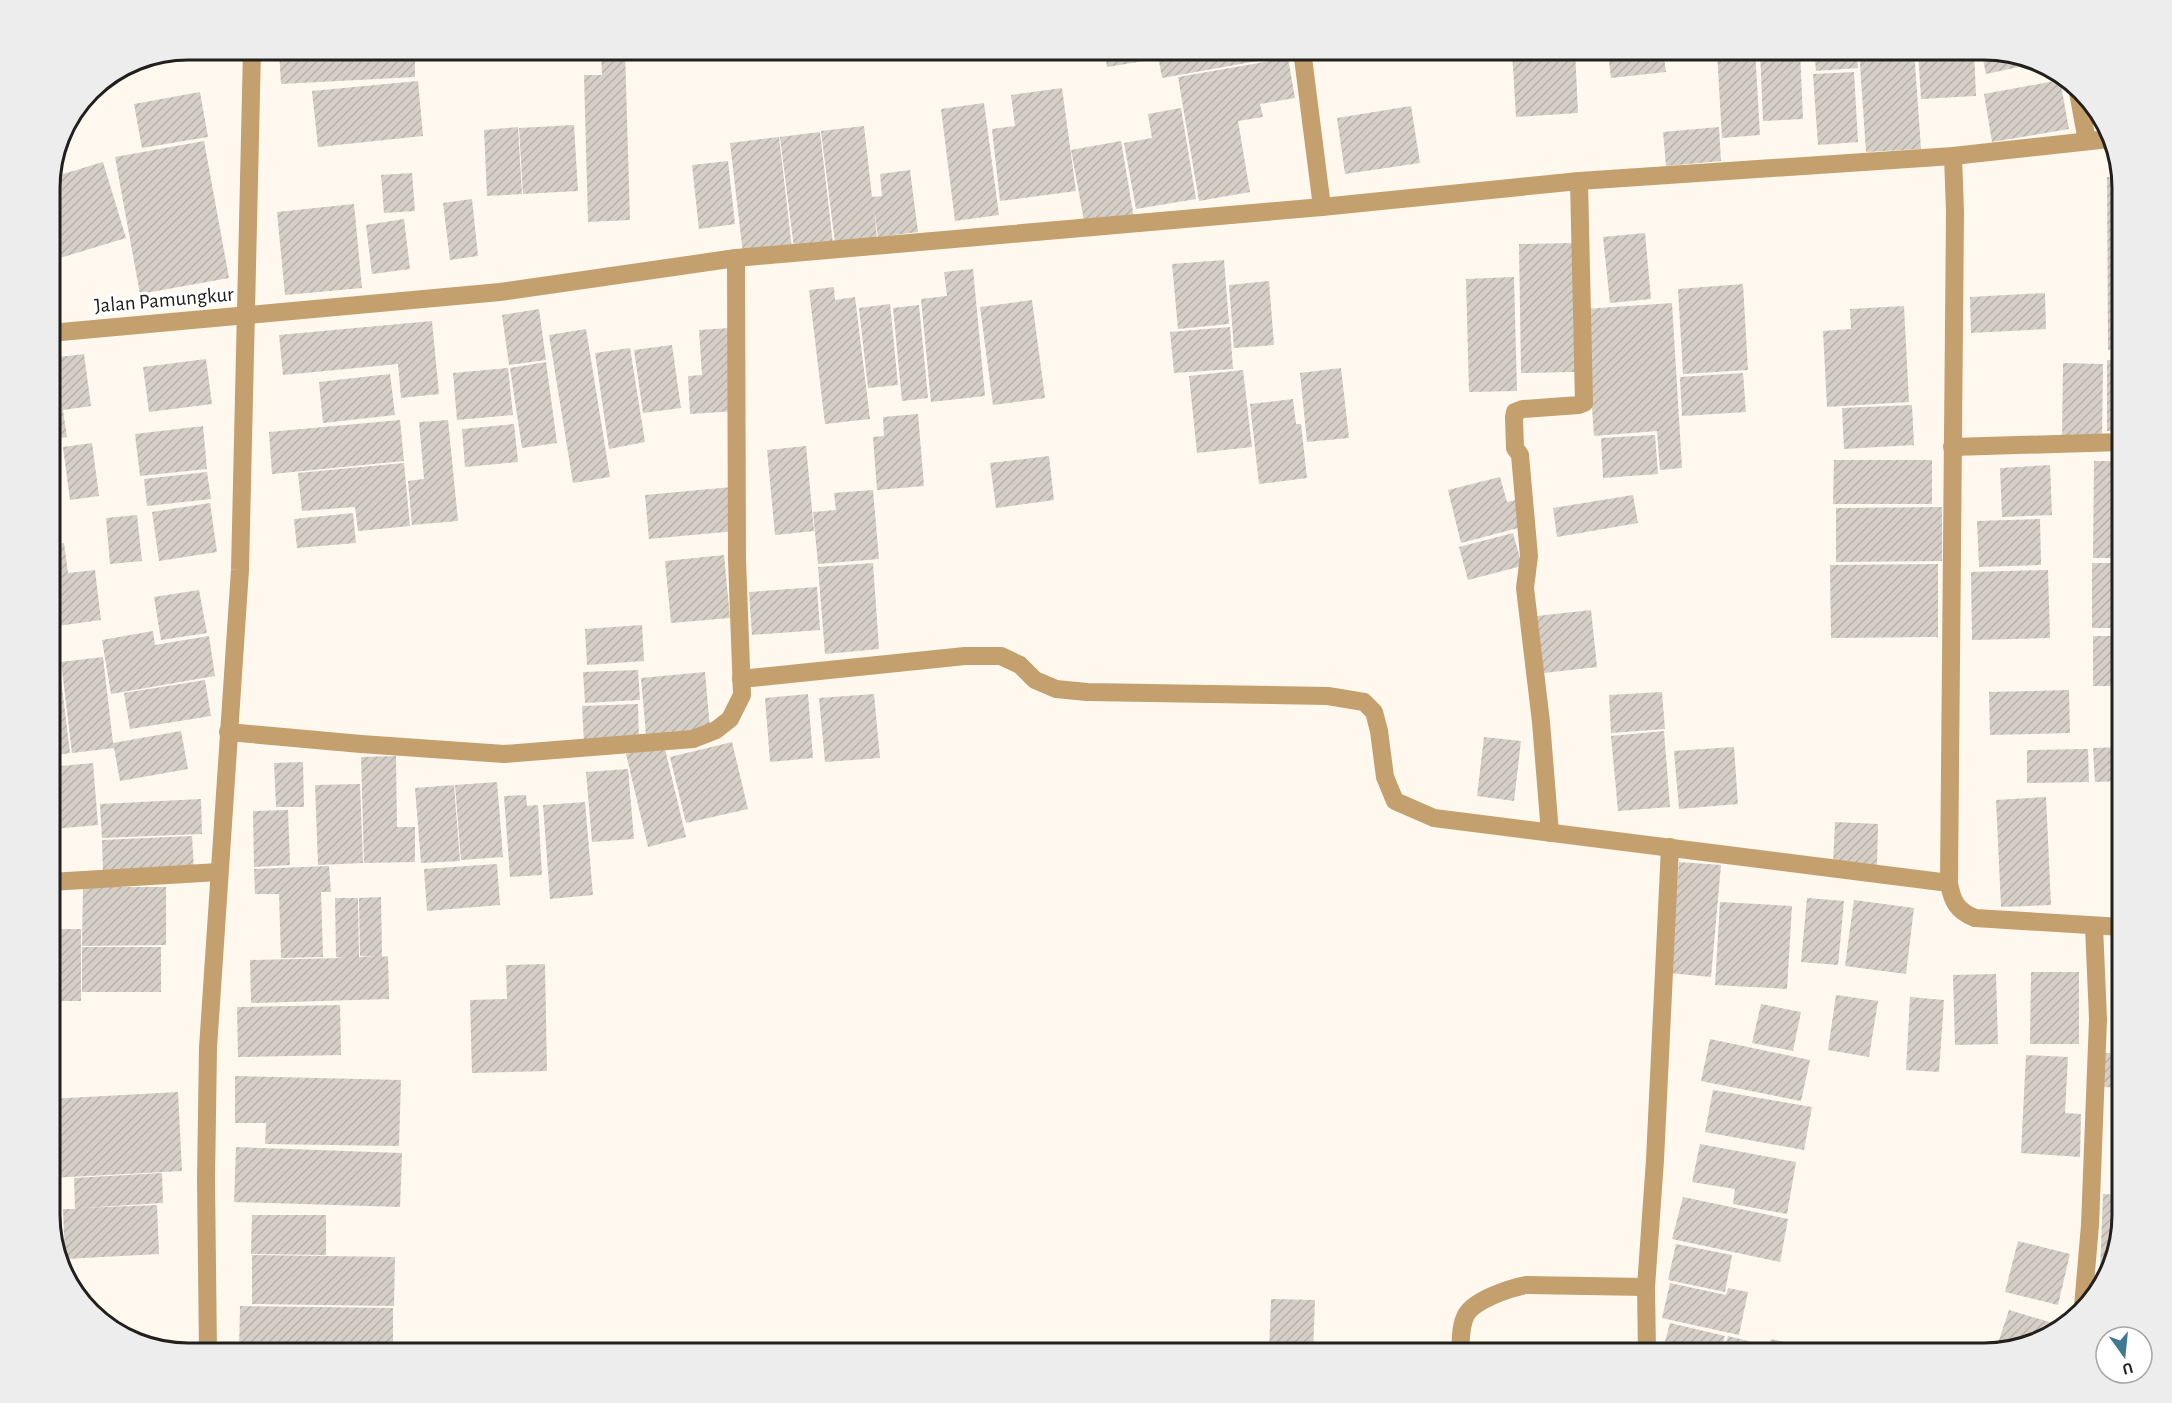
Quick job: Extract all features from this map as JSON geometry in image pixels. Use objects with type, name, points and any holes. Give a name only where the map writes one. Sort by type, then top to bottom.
[{"type":"street","points":[[208,1343],[208,1048],[240,570],[252,60]]},
{"type":"street","points":[[1303,60],[1322,207]]},
{"type":"street","points":[[2080,104],[2087,141]]},
{"type":"street","name":"Jalan Pamungkur","points":[[60,332],[500,292],[736,258],[1322,207],[1579,181],[1954,164],[2102,140]]},
{"type":"street","points":[[1954,164],[1949,883],[1952,898],[1958,908],[1975,918],[2112,927]]},
{"type":"street","points":[[1550,832],[1541,722],[1524,588],[1529,556],[1520,455],[1515,448],[1514,417],[1515,412],[1522,409],[1584,403],[1579,181]]},
{"type":"street","points":[[228,732],[504,754],[693,739],[716,730],[730,719],[742,695],[737,559],[736,258]]},
{"type":"street","points":[[1952,447],[2112,442]]},
{"type":"street","points":[[741,679],[964,656],[1001,656],[1020,665],[1035,680],[1056,689],[1087,692],[1328,696],[1364,702],[1374,712],[1385,777],[1395,801],[1434,819],[1949,883]]},
{"type":"street","points":[[1647,1343],[1646,1287],[1655,1160],[1670,847]]},
{"type":"street","points":[[60,881],[219,872]]},
{"type":"street","points":[[2084,1294],[2090,1225],[2098,1019],[2094,926]]},
{"type":"street","points":[[1461,1343],[1466,1313],[1507,1288],[1526,1285],[1646,1287]]},
{"type":"building","points":[[280,60],[415,60],[415,77],[281,84]]},
{"type":"building","points":[[601,60],[625,60],[630,220],[588,222],[584,75],[602,75]]},
{"type":"building","points":[[1106,60],[1144,61],[1107,67]]},
{"type":"building","points":[[1159,60],[1263,60],[1162,78]]},
{"type":"building","points":[[1276,60],[1288,60],[1295,98],[1260,104],[1263,117],[1238,121],[1250,192],[1199,201],[1178,77]]},
{"type":"building","points":[[1513,60],[1575,60],[1578,113],[1516,117]]},
{"type":"building","points":[[1609,60],[1664,60],[1666,72],[1611,78]]},
{"type":"building","points":[[1717,60],[1756,60],[1760,135],[1722,138]]},
{"type":"building","points":[[1760,60],[1800,60],[1803,119],[1763,121]]},
{"type":"building","points":[[1815,60],[1858,60],[1858,68],[1816,71]]},
{"type":"building","points":[[1860,60],[1915,60],[1921,149],[1866,152]]},
{"type":"building","points":[[1919,60],[1974,60],[1976,96],[1921,99]]},
{"type":"building","points":[[1983,60],[2023,66],[1986,74]]},
{"type":"building","points":[[1854,72],[1858,142],[1818,145],[1813,74]]},
{"type":"building","points":[[418,81],[423,136],[318,147],[312,91]]},
{"type":"building","points":[[2054,81],[2061,87],[2069,129],[1992,142],[1984,94]]},
{"type":"building","points":[[1062,88],[1076,191],[1000,201],[992,129],[1015,126],[1011,95]]},
{"type":"building","points":[[200,92],[208,137],[142,148],[134,104]]},
{"type":"building","points":[[984,103],[999,215],[955,221],[941,109]]},
{"type":"building","points":[[1411,106],[1420,163],[1345,174],[1337,118]]},
{"type":"building","points":[[1181,108],[1196,199],[1136,209],[1124,143],[1152,138],[1148,114]]},
{"type":"building","points":[[574,125],[578,191],[523,194],[519,128]]},
{"type":"building","points":[[864,126],[872,197],[882,196],[880,174],[910,170],[918,232],[878,237],[874,208],[877,238],[835,243],[821,131]]},
{"type":"building","points":[[518,127],[522,194],[487,196],[484,130]]},
{"type":"building","points":[[1719,127],[1721,161],[1666,166],[1663,132]]},
{"type":"building","points":[[820,132],[833,244],[794,248],[780,137]]},
{"type":"building","points":[[779,137],[792,249],[743,254],[730,143]]},
{"type":"building","points":[[204,141],[229,278],[140,294],[115,157]]},
{"type":"building","points":[[1121,141],[1134,218],[1085,226],[1071,150]]},
{"type":"building","points":[[728,161],[735,224],[699,229],[692,165]]},
{"type":"building","points":[[103,162],[126,238],[60,258],[61,175]]},
{"type":"building","points":[[412,173],[415,211],[384,213],[381,175]]},
{"type":"building","points":[[2107,177],[2111,177],[2112,350],[2108,350]]},
{"type":"building","points":[[472,199],[478,256],[450,260],[443,203]]},
{"type":"building","points":[[354,204],[362,288],[285,295],[277,212]]},
{"type":"building","points":[[404,219],[410,269],[372,274],[366,225]]},
{"type":"building","points":[[1645,233],[1651,299],[1610,303],[1603,237]]},
{"type":"building","points":[[1572,243],[1575,372],[1521,373],[1519,244]]},
{"type":"building","points":[[1224,260],[1229,324],[1178,329],[1172,264]]},
{"type":"building","points":[[973,269],[985,396],[931,402],[921,299],[947,296],[944,272]]},
{"type":"building","points":[[1514,277],[1517,391],[1469,392],[1466,279]]},
{"type":"building","points":[[1269,281],[1274,345],[1234,348],[1229,285]]},
{"type":"building","points":[[1743,284],[1748,370],[1683,374],[1678,289]]},
{"type":"building","points":[[834,287],[835,300],[855,297],[870,419],[825,424],[809,290]]},
{"type":"building","points":[[2045,293],[2046,329],[1971,333],[1970,297]]},
{"type":"building","points":[[1032,300],[1045,398],[993,405],[980,307]]},
{"type":"building","points":[[1672,303],[1682,468],[1660,470],[1657,431],[1594,436],[1585,309]]},
{"type":"building","points":[[890,304],[898,385],[868,388],[859,308]]},
{"type":"building","points":[[919,305],[928,398],[902,401],[893,308]]},
{"type":"building","points":[[1904,306],[1909,402],[1827,407],[1823,331],[1851,329],[1850,309]]},
{"type":"building","points":[[539,309],[546,360],[509,365],[502,315]]},
{"type":"building","points":[[432,321],[439,394],[401,398],[398,364],[283,375],[279,335]]},
{"type":"building","points":[[1230,327],[1233,369],[1174,373],[1170,332]]},
{"type":"building","points":[[730,328],[735,411],[690,414],[688,376],[702,375],[699,330]]},
{"type":"building","points":[[586,329],[610,477],[573,483],[549,335]]},
{"type":"building","points":[[672,345],[681,408],[643,413],[634,350]]},
{"type":"building","points":[[630,348],[645,442],[609,449],[595,353]]},
{"type":"building","points":[[84,354],[91,406],[63,410],[67,437],[60,438],[60,357]]},
{"type":"building","points":[[206,359],[212,404],[149,412],[143,367]]},
{"type":"building","points":[[2107,360],[2112,360],[2112,431],[2107,431]]},
{"type":"building","points":[[546,362],[557,443],[522,448],[510,368]]},
{"type":"building","points":[[2063,363],[2103,364],[2102,441],[2062,440]]},
{"type":"building","points":[[508,368],[513,415],[457,420],[453,373]]},
{"type":"building","points":[[1341,368],[1349,438],[1307,442],[1300,373]]},
{"type":"building","points":[[1243,370],[1252,447],[1197,453],[1189,376]]},
{"type":"building","points":[[1743,373],[1746,412],[1682,416],[1680,377]]},
{"type":"building","points":[[390,374],[395,415],[323,423],[319,382]]},
{"type":"building","points":[[1293,399],[1296,424],[1301,424],[1307,478],[1259,484],[1250,404]]},
{"type":"building","points":[[1912,405],[1914,445],[1844,449],[1842,408]]},
{"type":"building","points":[[918,414],[924,486],[877,490],[873,437],[884,436],[883,417]]},
{"type":"building","points":[[400,420],[404,461],[272,474],[269,432]]},
{"type":"building","points":[[448,420],[458,521],[412,525],[408,481],[424,479],[419,422]]},
{"type":"building","points":[[514,424],[518,462],[465,467],[462,429]]},
{"type":"building","points":[[203,426],[207,469],[140,476],[135,434]]},
{"type":"building","points":[[1655,435],[1658,474],[1603,478],[1601,438]]},
{"type":"building","points":[[92,443],[99,496],[70,500],[63,447]]},
{"type":"building","points":[[806,446],[814,531],[775,535],[767,450]]},
{"type":"building","points":[[1049,456],[1054,500],[996,508],[990,463]]},
{"type":"building","points":[[1834,460],[1932,460],[1932,504],[1833,504]]},
{"type":"building","points":[[2094,461],[2112,461],[2112,558],[2093,558]]},
{"type":"building","points":[[404,463],[410,526],[358,531],[355,507],[302,511],[298,473]]},
{"type":"building","points":[[2050,465],[2052,515],[2002,517],[2000,468]]},
{"type":"building","points":[[207,472],[211,499],[147,506],[144,479]]},
{"type":"building","points":[[1500,477],[1507,502],[1515,500],[1522,527],[1461,543],[1448,490]]},
{"type":"building","points":[[732,487],[736,531],[649,539],[645,495]]},
{"type":"building","points":[[873,490],[879,559],[818,564],[813,512],[836,510],[834,493]]},
{"type":"building","points":[[1633,495],[1638,523],[1557,537],[1553,508]]},
{"type":"building","points":[[210,503],[217,552],[159,561],[152,512]]},
{"type":"building","points":[[1942,507],[1942,561],[1836,562],[1836,508]]},
{"type":"building","points":[[353,513],[356,543],[297,548],[294,519]]},
{"type":"building","points":[[137,515],[142,561],[110,564],[106,518]]},
{"type":"building","points":[[2040,519],[2041,565],[1979,567],[1977,521]]},
{"type":"building","points":[[1513,533],[1522,566],[1468,580],[1459,547]]},
{"type":"building","points":[[64,543],[68,573],[95,570],[101,620],[60,626],[60,544]]},
{"type":"building","points":[[724,555],[730,618],[671,623],[665,561]]},
{"type":"building","points":[[873,563],[879,649],[825,654],[818,567]]},
{"type":"building","points":[[2092,563],[2112,563],[2112,628],[2092,628]]},
{"type":"building","points":[[1938,564],[1938,637],[1831,638],[1830,565]]},
{"type":"building","points":[[2048,570],[2050,638],[1972,640],[1971,572]]},
{"type":"building","points":[[817,587],[820,630],[752,635],[749,592]]},
{"type":"building","points":[[199,590],[207,633],[161,640],[154,597]]},
{"type":"building","points":[[1591,610],[1597,667],[1544,673],[1537,616]]},
{"type":"building","points":[[642,625],[644,661],[587,665],[585,629]]},
{"type":"building","points":[[153,631],[155,645],[209,636],[215,676],[111,694],[102,640]]},
{"type":"building","points":[[2093,636],[2112,636],[2112,686],[2093,686]]},
{"type":"building","points":[[103,657],[113,743],[181,731],[188,769],[120,781],[114,748],[72,753],[61,662]]},
{"type":"building","points":[[60,670],[70,753],[60,754]]},
{"type":"building","points":[[638,670],[640,700],[585,703],[583,672]]},
{"type":"building","points":[[705,672],[710,729],[646,735],[641,678]]},
{"type":"building","points":[[205,680],[211,716],[130,729],[124,693]]},
{"type":"building","points":[[2069,690],[2070,733],[1990,735],[1989,692]]},
{"type":"building","points":[[1662,692],[1665,729],[1611,733],[1609,695]]},
{"type":"building","points":[[808,694],[813,758],[770,762],[765,698]]},
{"type":"building","points":[[874,694],[880,758],[825,762],[819,698]]},
{"type":"building","points":[[638,704],[639,739],[584,742],[582,706]]},
{"type":"building","points":[[1664,731],[1670,807],[1618,811],[1611,736]]},
{"type":"building","points":[[1484,737],[1521,741],[1514,801],[1477,796]]},
{"type":"building","points":[[732,742],[748,809],[686,823],[670,757]]},
{"type":"building","points":[[664,745],[686,837],[648,847],[626,754]]},
{"type":"building","points":[[1734,747],[1738,804],[1679,809],[1674,751]]},
{"type":"building","points":[[2112,747],[2112,781],[2095,782],[2093,748]]},
{"type":"building","points":[[2088,749],[2089,782],[2027,783],[2027,750]]},
{"type":"building","points":[[396,756],[397,827],[415,827],[415,862],[364,863],[361,757]]},
{"type":"building","points":[[303,762],[304,807],[276,807],[274,763]]},
{"type":"building","points":[[93,763],[98,825],[60,828],[60,766]]},
{"type":"building","points":[[628,769],[634,839],[592,842],[586,772]]},
{"type":"building","points":[[497,782],[503,857],[461,860],[455,785]]},
{"type":"building","points":[[360,784],[363,863],[318,865],[315,785]]},
{"type":"building","points":[[454,785],[460,861],[421,863],[415,788]]},
{"type":"building","points":[[526,795],[527,806],[538,805],[542,875],[510,877],[504,796]]},
{"type":"building","points":[[2046,797],[2051,905],[2001,907],[1996,800]]},
{"type":"building","points":[[201,799],[202,834],[102,838],[100,804]]},
{"type":"building","points":[[585,802],[593,895],[550,899],[543,805]]},
{"type":"building","points":[[288,810],[290,865],[254,867],[253,811]]},
{"type":"building","points":[[1835,822],[1878,824],[1877,866],[1833,864]]},
{"type":"building","points":[[192,836],[194,870],[103,874],[102,840]]},
{"type":"building","points":[[1679,862],[1721,865],[1711,977],[1669,973]]},
{"type":"building","points":[[497,864],[500,905],[427,911],[424,869]]},
{"type":"building","points":[[329,866],[331,892],[321,892],[323,957],[281,958],[279,894],[255,894],[254,869]]},
{"type":"building","points":[[83,887],[166,887],[166,945],[82,946]]},
{"type":"building","points":[[381,897],[382,957],[388,956],[389,999],[251,1003],[250,960],[344,958],[336,957],[335,898],[358,898],[359,957],[376,957],[360,956],[359,898]]},
{"type":"building","points":[[1807,898],[1844,901],[1838,965],[1801,962]]},
{"type":"building","points":[[1854,900],[1914,908],[1906,974],[1845,966]]},
{"type":"building","points":[[1720,902],[1792,906],[1787,989],[1715,985]]},
{"type":"building","points":[[60,929],[81,929],[81,1001],[60,1001]]},
{"type":"building","points":[[82,947],[161,947],[161,992],[82,992]]},
{"type":"building","points":[[545,964],[547,1071],[472,1073],[470,1000],[507,999],[506,965]]},
{"type":"building","points":[[2031,972],[2079,972],[2079,1044],[2030,1044]]},
{"type":"building","points":[[1996,974],[1998,1044],[1955,1045],[1953,975]]},
{"type":"building","points":[[1836,995],[1878,1001],[1869,1057],[1828,1050]]},
{"type":"building","points":[[1910,997],[1944,1000],[1939,1072],[1906,1070]]},
{"type":"building","points":[[1761,1004],[1801,1012],[1793,1051],[1752,1043]]},
{"type":"building","points":[[340,1005],[341,1055],[238,1057],[237,1007]]},
{"type":"building","points":[[1710,1039],[1810,1060],[1801,1101],[1701,1081]]},
{"type":"building","points":[[2103,1053],[2112,1053],[2112,1087],[2103,1087]]},
{"type":"building","points":[[2026,1055],[2068,1057],[2065,1113],[2081,1114],[2080,1157],[2021,1153]]},
{"type":"building","points":[[235,1076],[401,1080],[399,1146],[265,1144],[266,1123],[235,1123]]},
{"type":"building","points":[[1713,1090],[1812,1107],[1804,1150],[1705,1132]]},
{"type":"building","points":[[178,1092],[182,1171],[60,1177],[60,1098]]},
{"type":"building","points":[[1700,1144],[1796,1162],[1787,1214],[1733,1204],[1735,1189],[1692,1182]]},
{"type":"building","points":[[236,1147],[402,1153],[400,1207],[234,1202]]},
{"type":"building","points":[[162,1173],[163,1203],[80,1208],[157,1205],[159,1254],[68,1259],[65,1250],[63,1209],[75,1209],[74,1178]]},
{"type":"building","points":[[2103,1194],[2112,1194],[2111,1231],[2108,1248],[2100,1268]]},
{"type":"building","points":[[1683,1197],[1788,1219],[1780,1262],[1672,1239]]},
{"type":"building","points":[[252,1215],[326,1215],[326,1255],[251,1254]]},
{"type":"building","points":[[2018,1241],[2070,1254],[2058,1305],[2005,1292]]},
{"type":"building","points":[[1676,1244],[1732,1255],[1725,1292],[1668,1280]]},
{"type":"building","points":[[252,1255],[395,1257],[394,1306],[252,1304]]},
{"type":"building","points":[[1670,1283],[1726,1295],[1728,1288],[1748,1292],[1739,1335],[1662,1318]]},
{"type":"building","points":[[1271,1299],[1315,1300],[1313,1343],[1269,1343]]},
{"type":"building","points":[[240,1306],[393,1308],[393,1343],[239,1343]]},
{"type":"building","points":[[2009,1310],[2052,1323],[2025,1336],[1998,1342]]},
{"type":"building","points":[[1670,1323],[1725,1336],[1723,1343],[1665,1343]]},
{"type":"building","points":[[1728,1336],[1756,1343],[1726,1343]]},
{"type":"building","points":[[1771,1339],[1789,1343],[1770,1343]]}]
